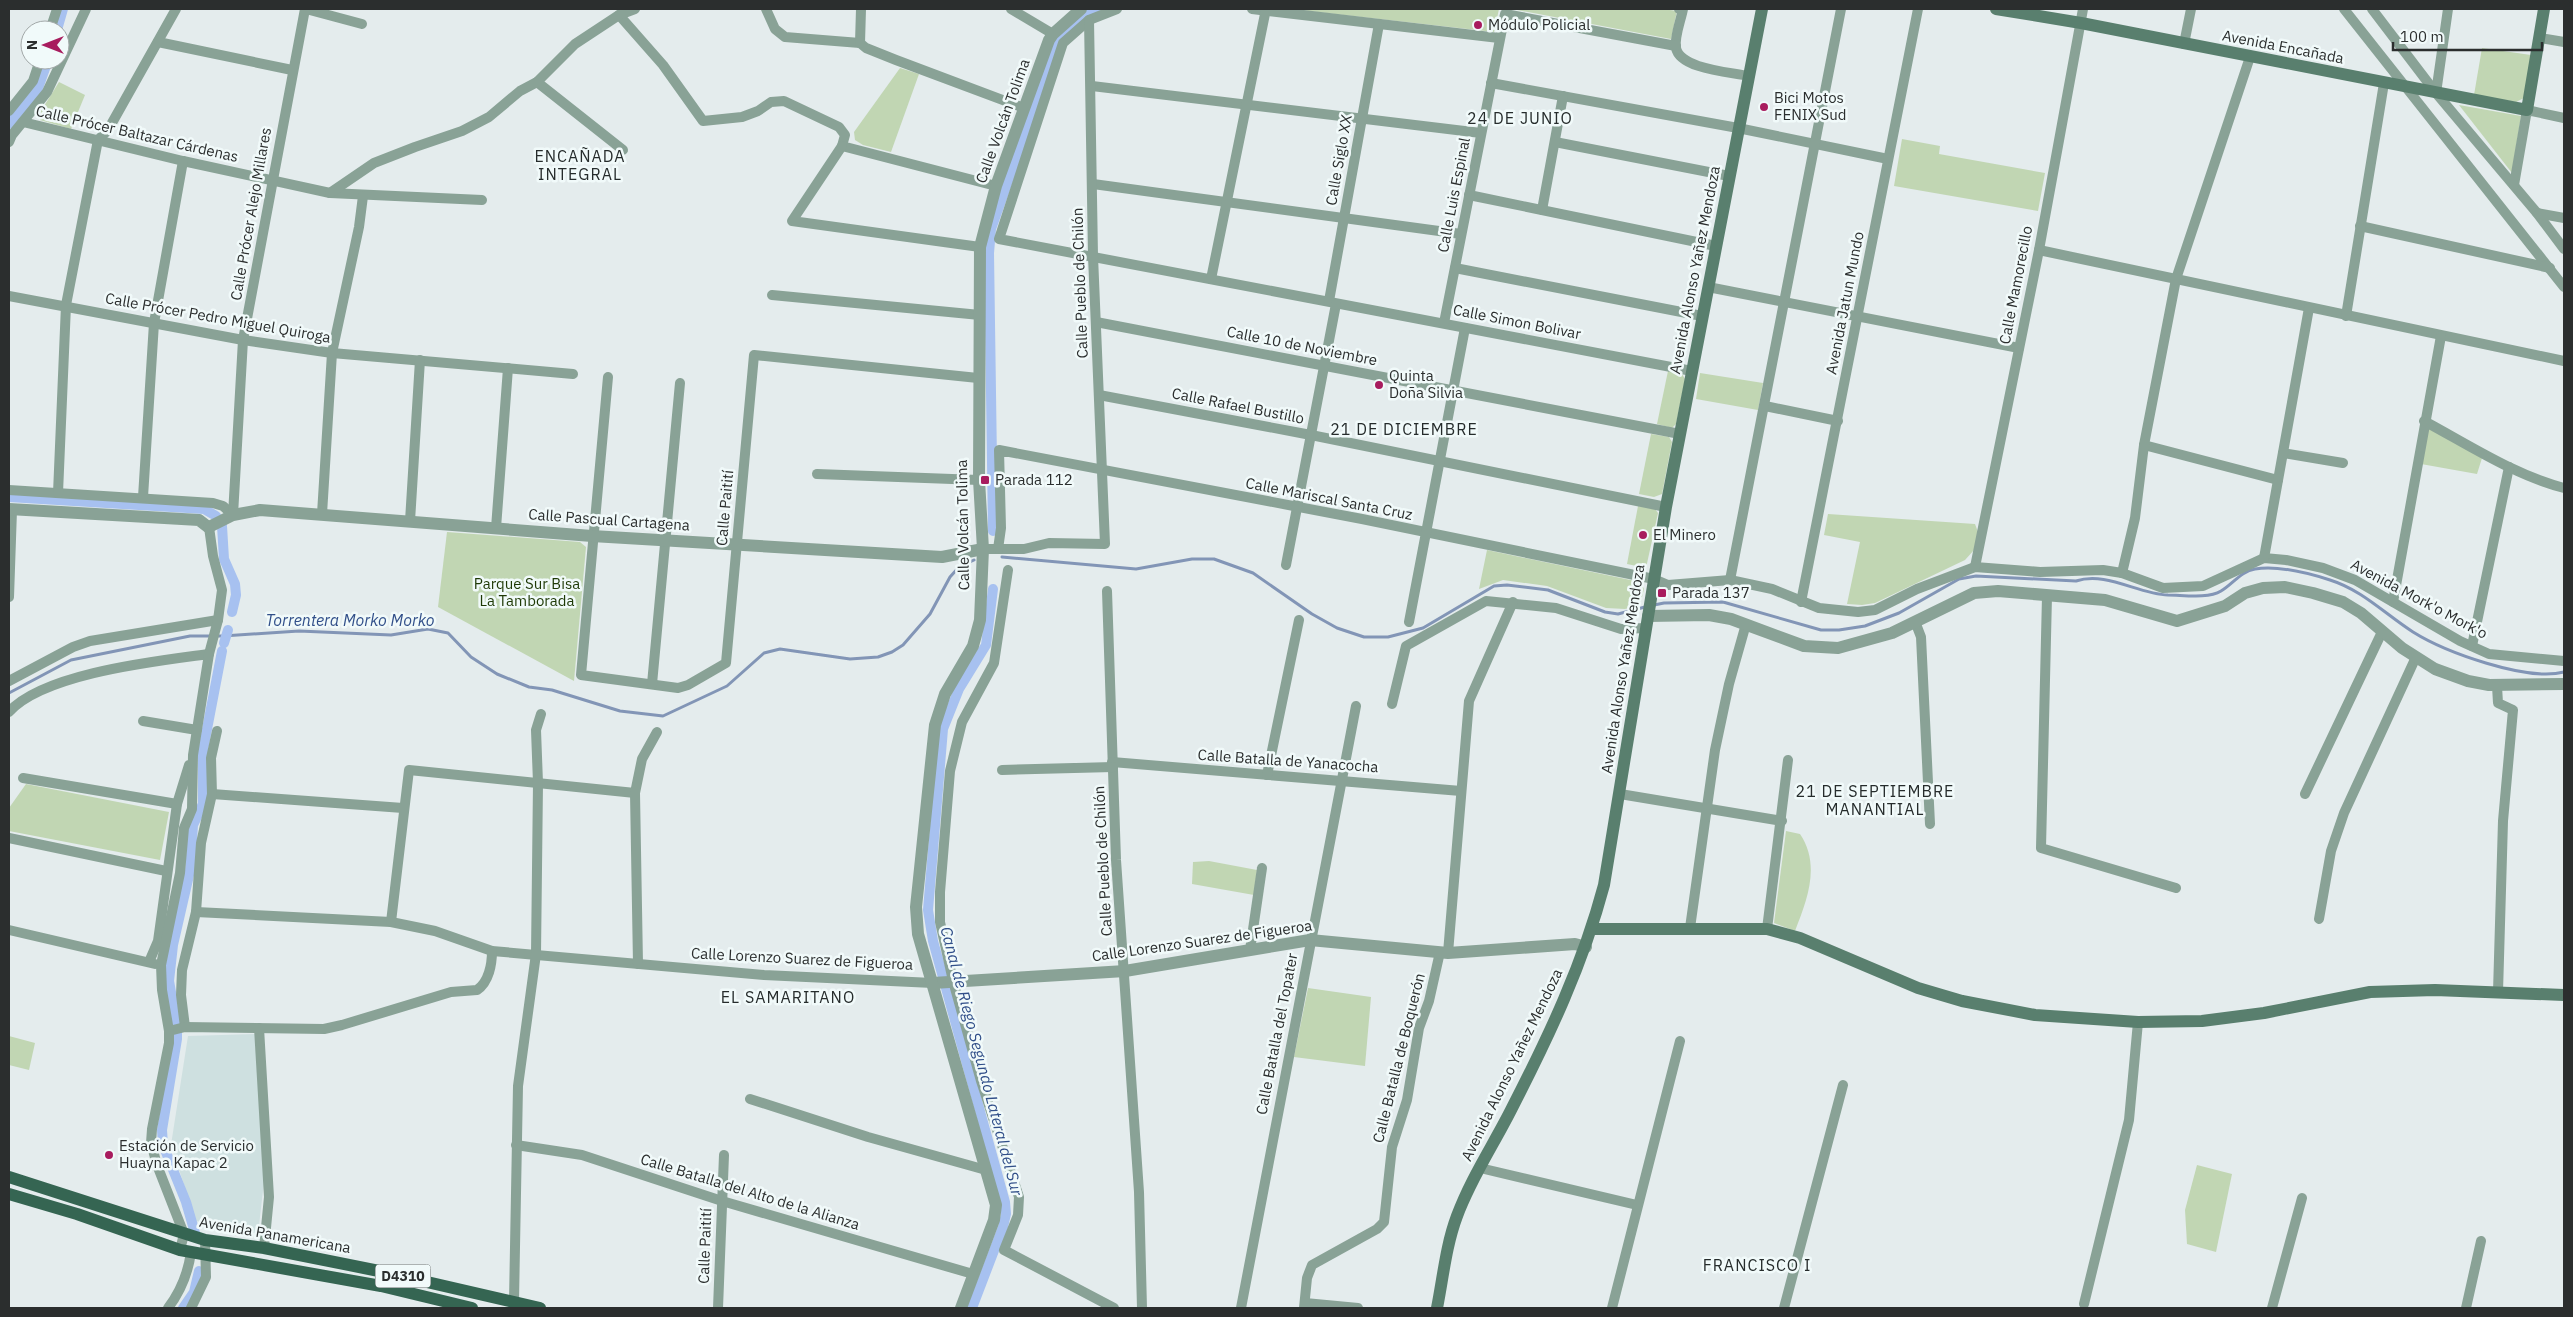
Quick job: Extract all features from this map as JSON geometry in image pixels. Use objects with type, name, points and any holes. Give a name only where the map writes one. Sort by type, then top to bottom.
[{"type":"main road","name":"Avenida Alonso Yañez Mendoza","points":[[1437,1308],[1456,1219],[1465,1195],[1545,1042],[1571,986],[1592,929],[1604,885],[1666,507],[1762,9]]},
{"type":"main road","name":"Avenida Encañada","points":[[1996,9],[2081,23],[2527,110]]},
{"type":"main road","points":[[2527,110],[2544,9]]},
{"type":"main road","points":[[1592,929],[1767,929],[1800,938],[1918,988],[1962,1001],[2034,1016],[2138,1022],[2202,1021],[2264,1013],[2370,992],[2435,990],[2564,995]]},
{"type":"main road","name":"Avenida Panamericana","points":[[9,1177],[205,1240],[264,1248],[514,1300],[540,1308]]},
{"type":"main road","name":"Avenida Panamericana","points":[[9,1194],[76,1214],[185,1251],[206,1256],[262,1263],[381,1286],[472,1308]]},
{"type":"street","points":[[9,142],[12,135],[46,91],[86,9]]},
{"type":"street","points":[[58,493],[66,305],[98,140],[108,130],[176,9]]},
{"type":"street","points":[[306,9],[362,24]]},
{"type":"street","name":"Calle Prócer Alejo Millares","points":[[228,518],[243,340],[292,70],[306,9]]},
{"type":"street","points":[[330,193],[374,163],[414,146],[462,131],[489,117],[520,91],[538,82],[575,44],[619,15],[635,9]]},
{"type":"street","points":[[766,9],[775,28],[785,37],[860,43],[866,48],[896,60],[1024,108]]},
{"type":"street","points":[[860,43],[861,9]]},
{"type":"street","points":[[1011,9],[1052,34]]},
{"type":"street","name":"Calle Volcán Tolima","points":[[1081,9],[1052,34],[996,186],[980,248],[979,480],[983,550],[977,634],[973,646],[939,707],[932,740],[916,922],[981,1081],[1019,1197],[1018,1215],[1004,1250],[1114,1308]]},
{"type":"street","points":[[1116,9],[1089,20],[1063,43],[999,239],[1211,279],[1265,10]]},
{"type":"street","points":[[1252,9],[1499,38]]},
{"type":"street","points":[[1679,9],[1683,9],[1676,46],[1679,56],[1690,64],[1748,76]]},
{"type":"street","points":[[1730,580],[1841,9]]},
{"type":"street","name":"Avenida Jatun Mundo","points":[[1801,602],[1918,9]]},
{"type":"street","name":"Calle Mamorecillo","points":[[1974,567],[2039,250],[2083,9]]},
{"type":"street","points":[[2184,44],[2190,9]]},
{"type":"street","points":[[2344,9],[2564,286]]},
{"type":"street","points":[[2372,9],[2436,93],[2514,185],[2564,249]]},
{"type":"street","points":[[2436,93],[2448,9]]},
{"type":"street","name":"Calle Luis Espinal","points":[[1444,323],[1505,14],[1676,46]]},
{"type":"street","points":[[619,15],[663,65],[704,121],[742,117],[758,111],[771,102],[784,101],[839,127],[844,135],[842,146],[792,221],[980,248]]},
{"type":"street","name":"Calle Pueblo de Chilón","points":[[998,550],[1024,549],[1049,543],[1105,544],[1093,256],[1092,86],[1089,20]]},
{"type":"street","name":"Calle Siglo XX","points":[[1286,565],[1324,366],[1344,218],[1379,24]]},
{"type":"street","points":[[2540,38],[2564,42]]},
{"type":"street","points":[[158,42],[292,70]]},
{"type":"street","points":[[2122,574],[2135,518],[2144,445],[2176,279],[2250,57]]},
{"type":"street","points":[[9,111],[33,82],[37,70]]},
{"type":"street","points":[[33,82],[46,91]]},
{"type":"street","points":[[538,82],[623,150]]},
{"type":"street","points":[[1491,83],[1738,128],[1888,159]]},
{"type":"street","points":[[2346,316],[2384,83]]},
{"type":"street","points":[[1092,86],[1481,133]]},
{"type":"street","points":[[1542,210],[1564,96]]},
{"type":"street","points":[[2514,185],[2527,110]]},
{"type":"street","name":"Avenida Encañada","points":[[2527,110],[2564,118]]},
{"type":"street","name":"Calle Prócer Baltazar Cárdenas","points":[[23,122],[273,182],[330,193],[482,200]]},
{"type":"street","points":[[1555,142],[1729,176]]},
{"type":"street","points":[[842,146],[996,186]]},
{"type":"street","points":[[143,497],[154,323],[183,161]]},
{"type":"street","points":[[1093,184],[1462,234]]},
{"type":"street","points":[[1469,195],[1716,246]]},
{"type":"street","points":[[322,514],[332,353],[359,227],[363,196]]},
{"type":"street","points":[[2537,214],[2564,218]]},
{"type":"street","points":[[2360,226],[2550,268]]},
{"type":"street","points":[[2039,250],[2564,361]]},
{"type":"street","points":[[1455,268],[1702,316]]},
{"type":"street","name":"Calle Simon Bolivar","points":[[1211,279],[1692,370]]},
{"type":"street","points":[[1708,286],[2019,348]]},
{"type":"street","points":[[772,295],[980,315]]},
{"type":"street","name":"Calle Prócer Pedro Miguel Quiroga","points":[[9,296],[66,305],[243,340],[332,353],[573,374]]},
{"type":"street","points":[[1654,579],[1668,585],[1730,580],[1772,589],[1801,602],[1840,612],[1875,610],[1974,567],[2040,572],[2103,570],[2122,574],[2163,588],[2203,586],[2264,558],[2309,308]]},
{"type":"street","name":"Calle 10 de Noviembre","points":[[1096,322],[1680,434]]},
{"type":"street","points":[[1409,622],[1465,328]]},
{"type":"street","points":[[2393,602],[2424,421],[2441,336]]},
{"type":"street","name":"Calle Paitití","points":[[652,684],[668,688],[688,685],[726,664],[754,355],[978,378]]},
{"type":"street","points":[[410,521],[420,360]]},
{"type":"street","points":[[496,528],[508,368]]},
{"type":"street","points":[[608,377],[580,675],[652,684],[680,382]]},
{"type":"street","name":"Calle Rafael Bustillo","points":[[1099,395],[1311,435],[1666,507]]},
{"type":"street","points":[[1765,406],[1838,421]]},
{"type":"street","points":[[2424,421],[2541,482],[2564,488]]},
{"type":"street","points":[[2144,445],[2278,480]]},
{"type":"street","name":"Calle Mariscal Santa Cruz","points":[[998,550],[1001,528],[999,450],[1297,507],[1654,579]]},
{"type":"street","points":[[2283,453],[2343,463]]},
{"type":"street","points":[[2472,646],[2509,466]]},
{"type":"street","points":[[817,474],[979,480]]},
{"type":"street","points":[[9,490],[143,497],[213,503],[223,506],[228,518]]},
{"type":"street","points":[[9,597],[11,510],[199,520],[208,527],[222,590],[217,625],[209,654],[193,755],[192,809],[184,828],[180,873],[161,965],[162,990],[170,1030],[151,1143],[157,1165],[184,1234],[189,1270],[177,1297],[168,1308]]},
{"type":"street","name":"Calle Pascual Cartagena","points":[[208,527],[228,518],[260,510],[592,536],[942,557],[983,550]]},
{"type":"street","points":[[983,550],[998,550]]},
{"type":"street","name":"Avenida Mork'o Mork'o","points":[[2264,558],[2286,560],[2323,568],[2355,580],[2489,654],[2564,662]]},
{"type":"street","name":"Calle Volcán Tolima","points":[[961,1308],[994,1220],[996,1205],[942,982],[940,892],[950,771],[962,722],[994,663],[1008,570]]},
{"type":"street","points":[[1392,704],[1406,646],[1486,601],[1512,602],[1556,608],[1621,629],[1649,613],[1709,615],[1746,624],[1804,646],[1838,648],[1892,633],[1916,624],[1974,593],[1998,591],[2105,600],[2177,621],[2225,606],[2245,593],[2254,590],[2284,587],[2343,602],[2416,657],[2435,669],[2468,681],[2497,686],[2564,684]]},
{"type":"street","name":"Calle Pueblo de Chilón","points":[[1107,591],[1116,860],[1139,1192],[1142,1308]]},
{"type":"street","points":[[2047,596],[2041,848],[2176,888]]},
{"type":"street","name":"Calle Batalla de Boquerón","points":[[1305,1306],[1307,1278],[1312,1265],[1377,1229],[1384,1222],[1392,1147],[1407,1100],[1419,1028],[1444,953],[1469,701],[1512,602]]},
{"type":"street","points":[[1267,775],[1299,620]]},
{"type":"street","points":[[1690,928],[1719,731],[1729,684],[1746,624]]},
{"type":"street","points":[[1916,624],[1922,637],[1930,824]]},
{"type":"street","points":[[9,681],[73,647],[90,641],[217,625]]},
{"type":"street","points":[[2305,794],[2382,632]]},
{"type":"street","points":[[9,712],[22,701],[66,681],[136,663],[209,654]]},
{"type":"street","points":[[2320,919],[2330,851],[2344,813],[2416,657]]},
{"type":"street","points":[[2497,686],[2498,703],[2513,710],[2503,821],[2498,992]]},
{"type":"street","name":"Calle Batalla del Topater","points":[[1241,1308],[1356,706]]},
{"type":"street","points":[[514,1300],[518,1086],[536,954],[538,783],[536,730],[541,714]]},
{"type":"street","points":[[143,721],[197,730]]},
{"type":"street","points":[[184,1028],[182,970],[196,912],[201,843],[212,794],[211,758],[217,731]]},
{"type":"street","points":[[638,964],[635,793],[642,759],[658,732]]},
{"type":"street","points":[[149,962],[158,941],[166,871],[177,804],[193,755]]},
{"type":"street","points":[[1767,929],[1782,821],[1788,760]]},
{"type":"street","name":"Calle Batalla de Yanacocha","points":[[1002,770],[1112,765],[1341,780],[1461,791]]},
{"type":"street","points":[[392,922],[409,770],[635,793]]},
{"type":"street","points":[[23,778],[177,804]]},
{"type":"street","points":[[212,794],[404,808]]},
{"type":"street","points":[[1620,794],[1782,821]]},
{"type":"street","points":[[9,838],[166,871]]},
{"type":"street","points":[[1250,950],[1262,868]]},
{"type":"street","name":"Calle Lorenzo Suarez de Figueroa","points":[[196,912],[392,922],[435,932],[492,951],[764,975],[942,982],[1125,971],[1310,940],[1444,953],[1575,944],[1586,946]]},
{"type":"street","points":[[9,930],[161,965]]},
{"type":"street","points":[[170,1030],[184,1028],[324,1029],[451,992],[477,990],[487,980],[492,961],[492,951]]},
{"type":"street","points":[[2084,1304],[2129,1120],[2138,1022]]},
{"type":"street","points":[[259,1028],[269,1197],[264,1248]]},
{"type":"street","points":[[1612,1308],[1680,1041]]},
{"type":"street","points":[[1784,1308],[1843,1085]]},
{"type":"street","points":[[750,1098],[868,1137],[986,1170]]},
{"type":"street","name":"Calle Batalla del Alto de la Alianza","points":[[516,1144],[582,1155],[722,1201],[973,1274]]},
{"type":"street","name":"Calle Paitití","points":[[718,1308],[724,1155]]},
{"type":"street","points":[[1480,1168],[1637,1204]]},
{"type":"street","points":[[2272,1308],[2302,1198]]},
{"type":"street","points":[[191,1308],[206,1277],[205,1240]]},
{"type":"street","points":[[2466,1308],[2482,1241]]},
{"type":"street","points":[[1305,1306],[1358,1308]]},
{"type":"shaded area","points":[[255,1034],[264,1182],[258,1234],[196,1221],[171,1145],[188,1036]]},
{"type":"green space","points":[[1291,9],[1499,9],[1494,32]]},
{"type":"green space","points":[[1512,9],[1663,9],[1677,11],[1671,39]]},
{"type":"green space","points":[[2482,48],[2531,55],[2524,98],[2516,102],[2474,95]]},
{"type":"green space","points":[[900,68],[919,74],[891,152],[863,145],[855,140],[854,132]]},
{"type":"green space","points":[[59,82],[85,95],[71,129],[40,120],[41,111]]},
{"type":"green space","points":[[2459,105],[2521,116],[2512,173]]},
{"type":"green space","points":[[1902,139],[1940,146],[1939,154],[2045,173],[2038,211],[1894,186]]},
{"type":"green space","points":[[1668,371],[1682,374],[1685,379],[1676,424],[1672,428],[1657,424]]},
{"type":"green space","points":[[1700,373],[1763,383],[1758,410],[1696,399]]},
{"type":"green space","points":[[2428,428],[2482,458],[2477,474],[2421,464]]},
{"type":"green space","points":[[1651,434],[1669,437],[1672,442],[1662,494],[1654,497],[1639,494]]},
{"type":"green space","points":[[1638,506],[1655,509],[1658,513],[1646,568],[1627,564]]},
{"type":"green space","points":[[1828,514],[1975,524],[1978,532],[1974,550],[1965,560],[1875,603],[1862,605],[1847,604],[1860,542],[1824,535]]},
{"type":"green space","name":"Parque Sur Bisa La Tamborada","points":[[447,532],[580,542],[586,547],[574,681],[438,607]]},
{"type":"green space","points":[[1487,550],[1640,582],[1644,589],[1640,605],[1625,609],[1606,608],[1547,586],[1503,580],[1479,589]]},
{"type":"green space","points":[[26,784],[169,812],[160,860],[9,831],[9,808]]},
{"type":"green space","points":[[1786,831],[1800,834],[1810,858],[1810,882],[1804,907],[1795,931],[1774,923]]},
{"type":"green space","points":[[1209,861],[1257,870],[1254,895],[1192,884],[1193,862]]},
{"type":"green space","points":[[1308,988],[1371,997],[1365,1066],[1294,1057]]},
{"type":"green space","points":[[9,1036],[35,1043],[29,1070],[9,1065]]},
{"type":"green space","points":[[2197,1165],[2232,1174],[2216,1252],[2187,1244],[2185,1210]]},
{"type":"waterway","points":[[60,20],[63,9]]},
{"type":"waterway","name":"Canal de Riego Segundo Lateral del Sur","points":[[993,531],[989,253],[991,229],[1060,34],[1096,9]]},
{"type":"waterway","points":[[9,124],[37,91],[44,70]]},
{"type":"waterway","points":[[9,497],[204,509],[216,516],[222,526],[224,559],[235,584],[236,595],[232,612]]},
{"type":"waterway","name":"Torrentera Morko Morko","points":[[1002,557],[1136,569],[1192,559],[1214,559],[1253,573],[1312,614],[1337,628],[1364,637],[1388,637],[1423,628],[1494,586],[1507,585],[1548,590],[1605,612],[1618,614],[1645,607]]},
{"type":"waterway","name":"Torrentera Morko Morko","points":[[9,693],[71,660],[190,636],[223,636],[299,631],[391,635],[428,629],[448,633],[471,657],[497,674],[529,687],[552,690],[620,711],[663,716],[727,686],[764,653],[780,649],[850,659],[878,657],[892,652],[903,645],[930,614],[950,577],[959,567],[974,560]]},
{"type":"waterway","name":"Torrentera Morko Morko","points":[[1654,605],[1664,603],[1723,602],[1821,630],[1839,630],[1865,626],[1899,613],[1959,579],[1976,576],[2076,581],[2099,579],[2157,594],[2195,596],[2209,595],[2221,591],[2250,570],[2273,568],[2303,572],[2342,584],[2363,596],[2413,632],[2465,656],[2508,669],[2529,673],[2548,674],[2564,672]]},
{"type":"waterway","name":"Canal de Riego Segundo Lateral del Sur","points":[[972,1308],[1003,1227],[1006,1214],[1005,1202],[933,941],[928,910],[943,729],[959,689],[986,645],[993,589]]},
{"type":"waterway","name":"Torrentera Morko Morko","points":[[224,643],[228,630]]},
{"type":"waterway","points":[[195,1233],[186,1202],[163,1145],[162,1130],[177,1039],[177,1026],[169,981],[173,945],[190,871],[193,825],[203,804],[203,750],[222,651]]},
{"type":"waterway","points":[[183,1308],[194,1292],[199,1271]]},
{"type":"place","name":"Módulo Policial","points":[[1478,25]]},
{"type":"place","name":"Bici Motos FENIX Sud","points":[[1764,107]]},
{"type":"place","name":"Quinta Doña Silvia","points":[[1379,385]]},
{"type":"place","name":"Parada 112","points":[[985,480]]},
{"type":"place","name":"El Minero","points":[[1643,535]]},
{"type":"place","name":"Parada 137","points":[[1662,593]]},
{"type":"place","name":"Estación de Servicio Huayna Kapac 2","points":[[109,1155]]},
{"type":"district","name":"24 DE JUNIO","points":[[1520,118]]},
{"type":"district","name":"ENCAÑADA INTEGRAL","points":[[580,165]]},
{"type":"district","name":"21 DE DICIEMBRE","points":[[1404,429]]},
{"type":"district","name":"21 DE SEPTIEMBRE MANANTIAL","points":[[1875,800]]},
{"type":"district","name":"EL SAMARITANO","points":[[788,997]]},
{"type":"district","name":"FRANCISCO I","points":[[1757,1265]]}]
